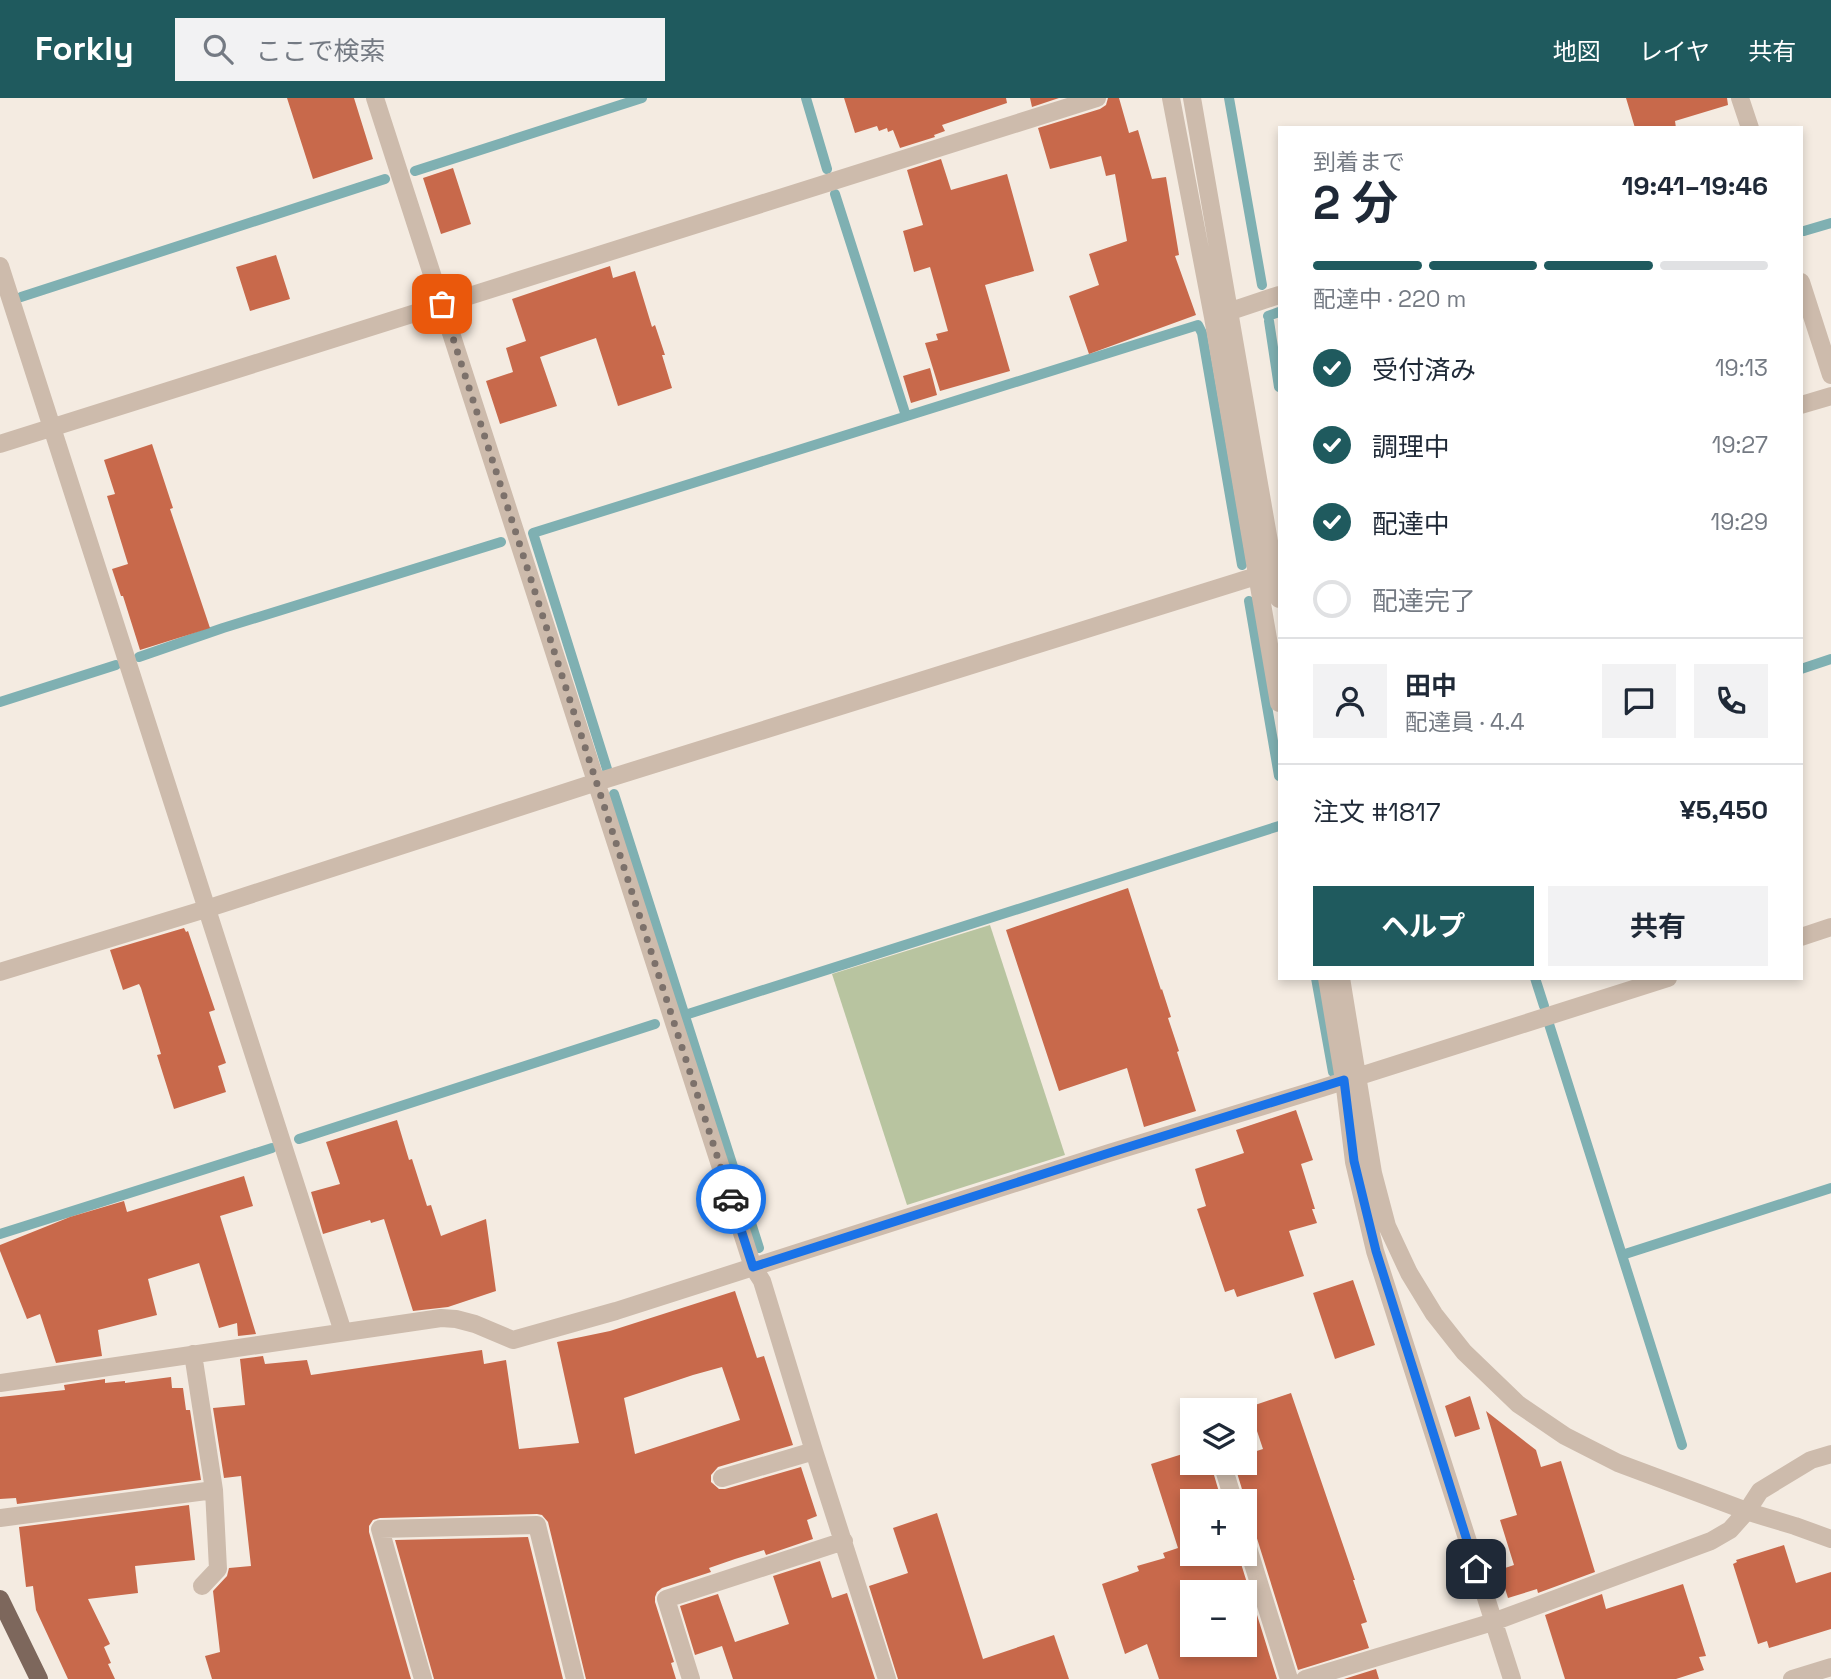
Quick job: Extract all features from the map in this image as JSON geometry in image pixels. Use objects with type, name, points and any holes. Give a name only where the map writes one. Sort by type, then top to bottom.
[{"type":"main road","points":[[0,1599],[39,1679]]},
{"type":"street","points":[[375,98],[753,1267],[762,1281],[887,1679]]},
{"type":"street","points":[[0,444],[1097,98]]},
{"type":"street","points":[[0,972],[1277,570],[1171,98]]},
{"type":"street","points":[[1192,98],[1257,576],[1278,697]]},
{"type":"street","points":[[1740,98],[1749,126]]},
{"type":"street","points":[[0,266],[342,1332]]},
{"type":"street","points":[[1803,288],[1831,375]]},
{"type":"street","points":[[1221,314],[1278,295]]},
{"type":"street","points":[[1803,404],[1831,396]]},
{"type":"street","points":[[1803,936],[1831,927]]},
{"type":"street","points":[[1327,980],[1387,1226],[1409,1273],[1434,1314],[1464,1352],[1518,1404],[1565,1436],[1618,1463],[1831,1539]]},
{"type":"street","points":[[1341,980],[1351,1078],[1354,1161],[1376,1251],[1512,1679]]},
{"type":"street","points":[[0,1383],[441,1318],[475,1324],[513,1340],[615,1311],[1662,980]]},
{"type":"street","points":[[193,1354],[214,1490],[218,1569],[202,1586]]},
{"type":"street","points":[[722,1478],[814,1451]]},
{"type":"street","points":[[1305,1679],[1493,1622],[1712,1541],[1730,1530],[1760,1491],[1811,1460],[1831,1454]]},
{"type":"street","points":[[0,1518],[214,1490]]},
{"type":"street","points":[[422,1679],[380,1529],[537,1525],[575,1679]]},
{"type":"street","points":[[691,1679],[666,1599],[844,1541]]},
{"type":"street","points":[[1254,1566],[1289,1679]]},
{"type":"street","points":[[1792,1679],[1831,1667]]},
{"type":"green space","points":[[990,925],[1065,1155],[907,1205],[832,974]]},
{"type":"building","points":[[287,98],[354,98],[373,159],[313,179]]},
{"type":"building","points":[[844,98],[1006,98],[1007,103],[942,125],[945,131],[934,135],[935,137],[900,148],[893,130],[888,132],[887,128],[879,131],[877,126],[855,133]]},
{"type":"building","points":[[1030,98],[1059,98],[1032,107]]},
{"type":"building","points":[[1108,98],[1119,98],[1129,133],[1138,130],[1152,179],[1166,177],[1179,255],[1175,256],[1196,315],[1089,354],[1069,296],[1099,285],[1089,254],[1127,241],[1115,174],[1106,176],[1101,156],[1050,169],[1038,128],[1100,109],[1106,105]]},
{"type":"building","points":[[1626,98],[1727,98],[1728,105],[1675,121],[1676,126],[1634,126]]},
{"type":"building","points":[[941,159],[951,190],[1007,174],[1034,271],[985,285],[1010,371],[940,391],[925,343],[938,340],[936,334],[948,331],[930,267],[914,272],[903,231],[923,225],[907,170]]},
{"type":"building","points":[[453,168],[471,224],[441,234],[423,178]]},
{"type":"building","points":[[276,255],[290,299],[250,311],[236,267]]},
{"type":"building","points":[[610,266],[613,278],[635,271],[652,327],[655,325],[665,355],[662,355],[672,388],[618,406],[596,338],[540,357],[557,406],[500,424],[486,381],[513,372],[506,348],[526,341],[512,299]]},
{"type":"building","points":[[930,368],[937,395],[911,403],[903,376]]},
{"type":"building","points":[[152,444],[173,508],[170,509],[210,628],[140,650],[112,569],[128,564],[107,496],[115,494],[104,460]]},
{"type":"building","points":[[1128,888],[1171,1017],[1168,1018],[1179,1051],[1177,1052],[1196,1111],[1144,1127],[1127,1068],[1059,1091],[1006,930]]},
{"type":"building","points":[[184,928],[188,931],[215,1010],[209,1012],[226,1063],[218,1066],[226,1092],[174,1109],[157,1055],[161,1054],[141,988],[139,984],[123,990],[110,950]]},
{"type":"building","points":[[1296,1110],[1313,1160],[1301,1164],[1317,1223],[1289,1231],[1304,1276],[1237,1297],[1234,1289],[1225,1292],[1197,1209],[1206,1206],[1195,1169],[1244,1153],[1236,1130]]},
{"type":"building","points":[[397,1120],[409,1160],[412,1159],[427,1206],[431,1205],[441,1236],[486,1219],[496,1291],[448,1307],[413,1311],[384,1219],[371,1223],[370,1220],[323,1234],[311,1192],[340,1184],[326,1142]]},
{"type":"building","points":[[244,1176],[253,1206],[220,1216],[256,1334],[238,1336],[237,1323],[219,1328],[199,1263],[148,1279],[157,1315],[98,1330],[102,1356],[56,1363],[40,1314],[27,1319],[0,1245],[70,1217],[124,1201],[127,1212]]},
{"type":"building","points":[[1353,1280],[1375,1345],[1335,1359],[1313,1293]]},
{"type":"building","points":[[735,1291],[757,1358],[764,1356],[793,1445],[718,1467],[711,1475],[711,1482],[719,1489],[725,1489],[801,1467],[817,1516],[807,1520],[813,1539],[766,1555],[764,1550],[735,1559],[709,1568],[711,1572],[657,1592],[655,1602],[674,1662],[671,1663],[676,1679],[586,1679],[548,1522],[542,1515],[537,1514],[373,1520],[369,1532],[411,1679],[212,1679],[205,1656],[220,1652],[213,1591],[227,1576],[229,1568],[251,1566],[241,1476],[224,1478],[213,1408],[245,1405],[240,1359],[263,1356],[265,1364],[307,1360],[311,1375],[482,1350],[484,1364],[506,1360],[519,1449],[579,1443],[557,1342],[610,1331]],"holes":[[[722,1367],[740,1420],[635,1454],[624,1398]]]},
{"type":"building","points":[[171,1377],[172,1388],[183,1388],[186,1410],[190,1410],[201,1480],[17,1504],[16,1498],[0,1499],[0,1397],[65,1390],[64,1385],[105,1379],[105,1383],[125,1383]]},
{"type":"building","points":[[1291,1393],[1367,1622],[1361,1624],[1369,1648],[1298,1670],[1257,1538],[1257,1489],[1242,1489],[1238,1475],[1257,1475],[1257,1451],[1263,1449],[1257,1431],[1257,1404]]},
{"type":"building","points":[[1470,1396],[1480,1429],[1455,1437],[1445,1406]]},
{"type":"building","points":[[1486,1411],[1536,1450],[1541,1467],[1561,1461],[1595,1572],[1538,1593],[1537,1589],[1508,1598],[1499,1570],[1514,1565],[1500,1520],[1517,1515]]},
{"type":"building","points":[[1180,1455],[1180,1475],[1214,1475],[1218,1489],[1180,1489],[1180,1566],[1242,1566],[1246,1580],[1180,1580],[1180,1657],[1257,1657],[1257,1615],[1277,1679],[1159,1679],[1147,1644],[1125,1654],[1102,1584],[1139,1571],[1137,1566],[1165,1558],[1163,1553],[1178,1548],[1151,1464]]},
{"type":"building","points":[[189,1505],[195,1560],[135,1566],[138,1593],[88,1599],[110,1644],[104,1647],[115,1679],[68,1679],[36,1610],[33,1586],[26,1587],[19,1527]]},
{"type":"building","points":[[937,1513],[983,1659],[1054,1635],[1069,1679],[898,1679],[869,1586],[908,1573],[893,1528]]},
{"type":"building","points":[[528,1537],[563,1679],[434,1679],[395,1540]]},
{"type":"building","points":[[1784,1545],[1796,1583],[1831,1572],[1831,1629],[1769,1648],[1767,1641],[1758,1644],[1733,1564],[1736,1560]]},
{"type":"building","points":[[820,1561],[832,1598],[847,1593],[875,1679],[733,1679],[722,1646],[695,1655],[680,1606],[718,1594],[735,1642],[789,1624],[773,1576]]},
{"type":"building","points":[[1683,1584],[1706,1656],[1699,1657],[1704,1670],[1676,1679],[1565,1679],[1545,1615],[1602,1594],[1606,1609]]},
{"type":"building","points":[[1376,1669],[1379,1679],[1344,1679]]},
{"type":"waterway","points":[[415,171],[642,98]]},
{"type":"waterway","points":[[806,98],[827,169]]},
{"type":"waterway","points":[[1229,98],[1262,285]]},
{"type":"waterway","points":[[21,297],[385,179]]},
{"type":"waterway","points":[[835,194],[906,416]]},
{"type":"waterway","points":[[1804,231],[1831,223]]},
{"type":"waterway","points":[[1268,316],[1278,312]]},
{"type":"waterway","points":[[1269,321],[1278,380]]},
{"type":"waterway","points":[[607,769],[533,533],[1198,325],[1202,333],[1242,565]]},
{"type":"waterway","points":[[139,657],[223,628],[501,542]]},
{"type":"waterway","points":[[1249,601],[1278,770]]},
{"type":"waterway","points":[[1803,668],[1831,659]]},
{"type":"waterway","points":[[0,702],[116,665]]},
{"type":"waterway","points":[[614,794],[759,1248]]},
{"type":"waterway","points":[[685,1015],[1278,826]]},
{"type":"waterway","points":[[1316,980],[1333,1072]]},
{"type":"waterway","points":[[1536,980],[1544,1006]]},
{"type":"waterway","points":[[299,1139],[655,1024]]},
{"type":"waterway","points":[[1549,1024],[1682,1445]]},
{"type":"waterway","points":[[0,1234],[272,1148]]},
{"type":"waterway","points":[[1622,1255],[1831,1188]]},
{"type":"way so far","points":[[442,304],[731,1199]]},
{"type":"route","points":[[731,1199],[753,1267],[1344,1080],[1354,1161],[1376,1251],[1476,1569]]}]
